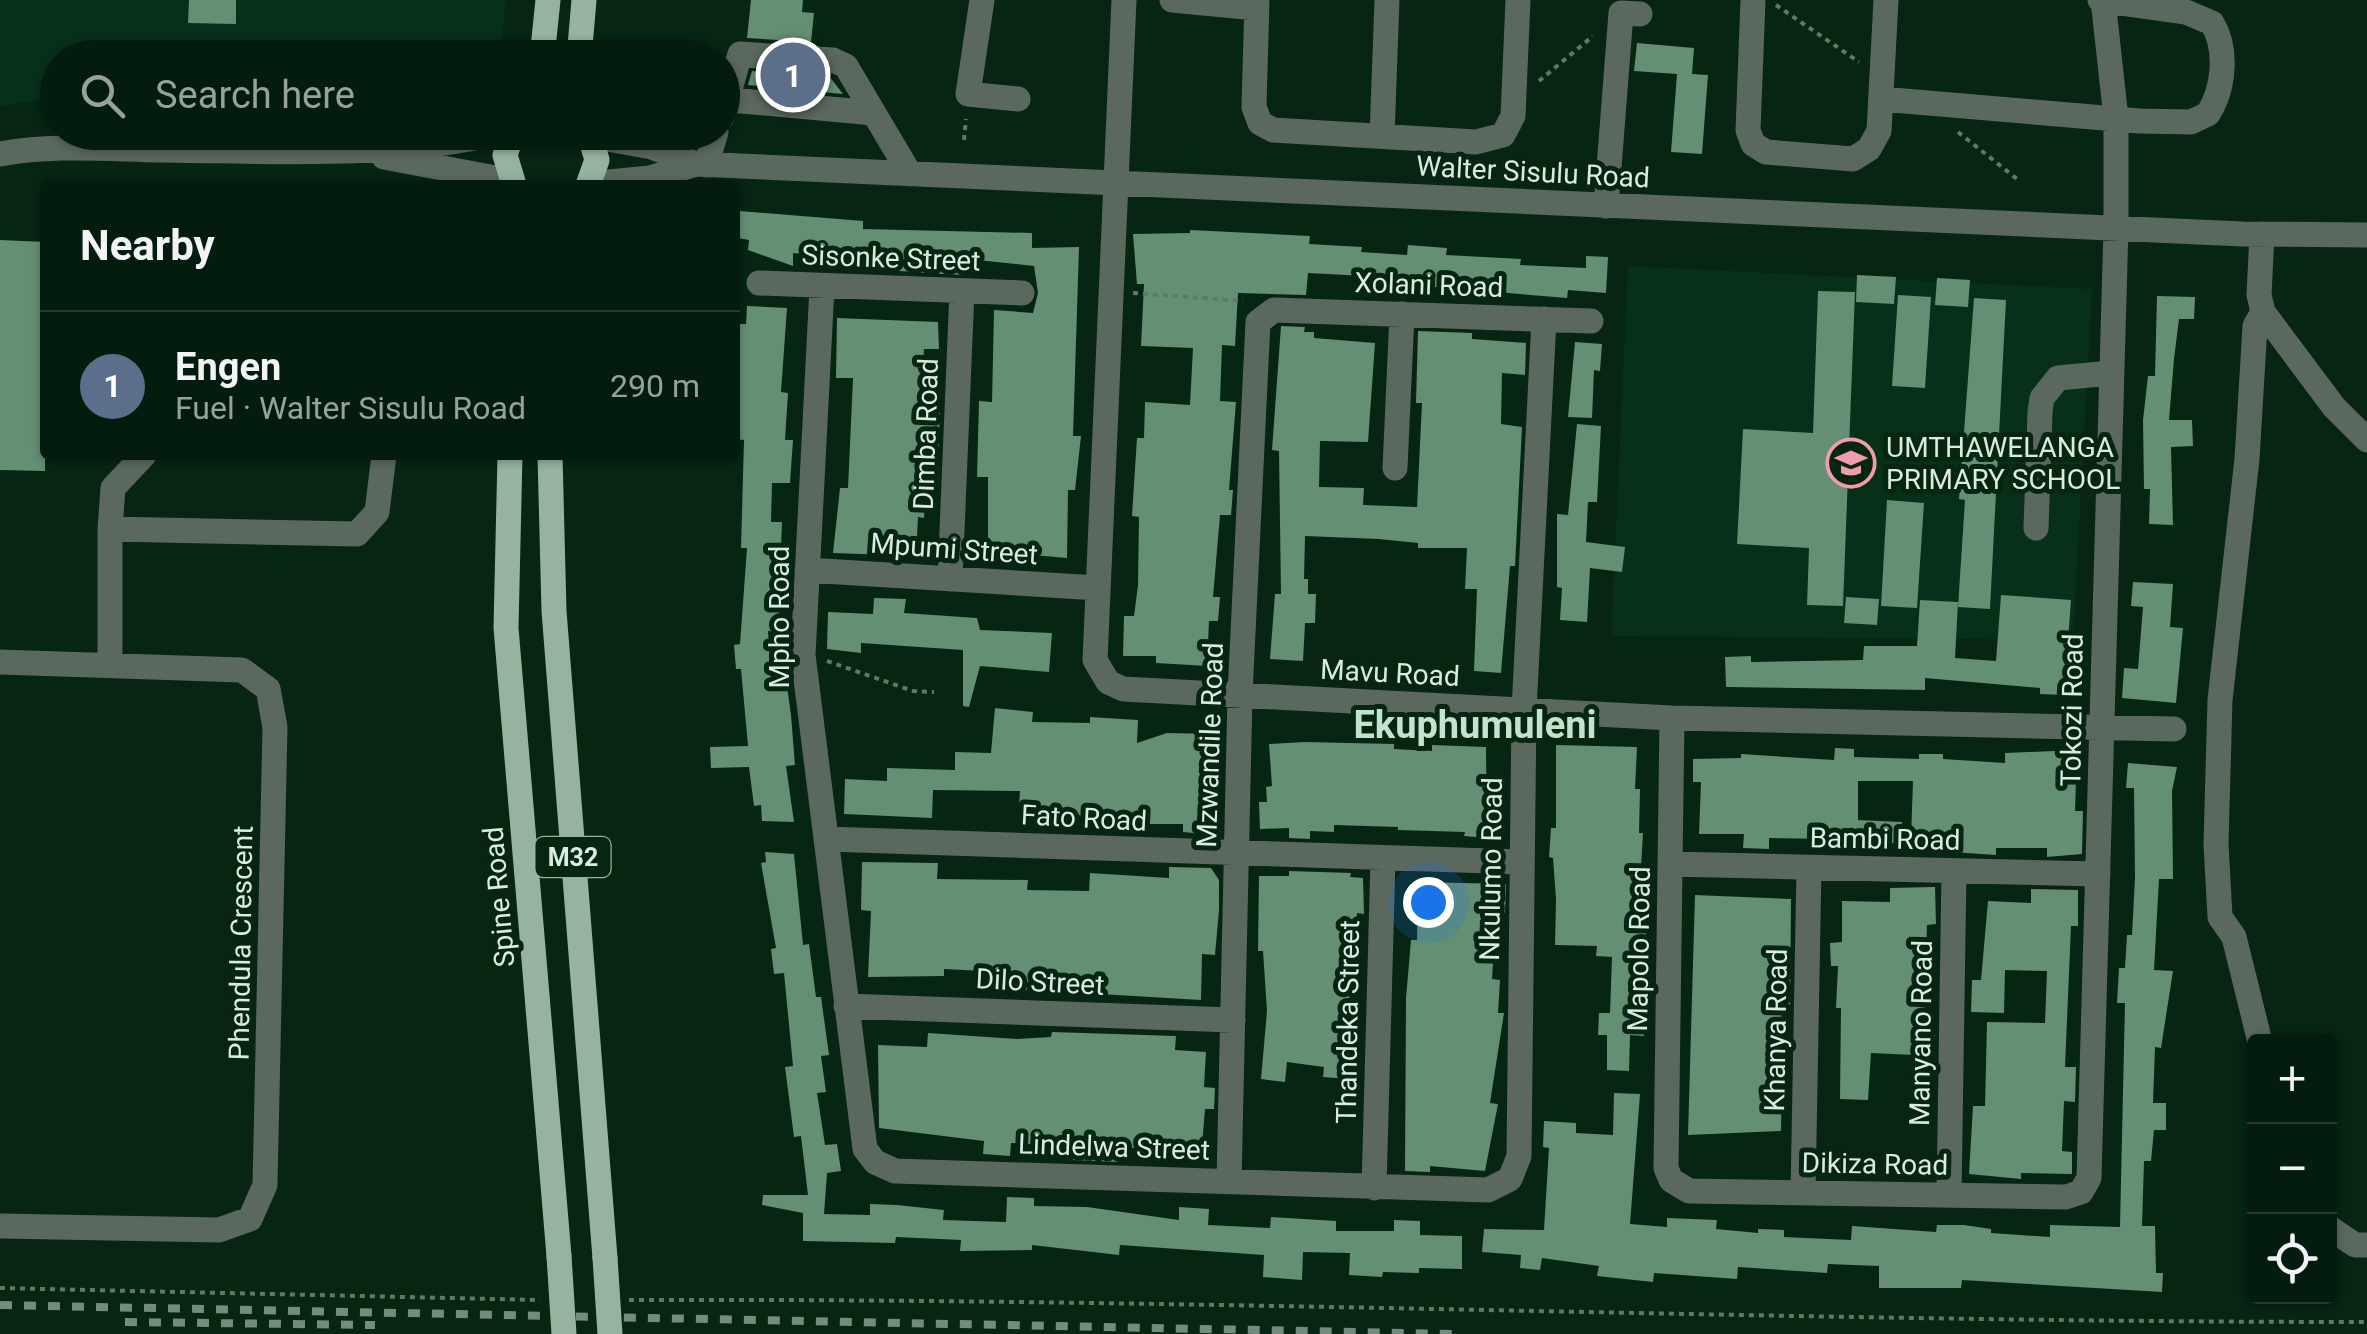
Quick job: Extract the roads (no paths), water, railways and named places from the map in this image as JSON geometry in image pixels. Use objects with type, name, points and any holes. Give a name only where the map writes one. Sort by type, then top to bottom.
[{"type":"main road","points":[[544,40],[548,0]]},
{"type":"main road","points":[[580,40],[584,0]]},
{"type":"main road","points":[[506,150],[511,180]]},
{"type":"main road","points":[[590,180],[597,160],[594,150]]},
{"type":"main road","name":"Spine Road","points":[[510,460],[506,628],[564,1334]]},
{"type":"main road","name":"M32","points":[[550,460],[554,611],[610,1334]]},
{"type":"street","points":[[982,0],[968,94],[1018,98]]},
{"type":"street","name":"Mavu Road","points":[[1124,0],[1095,660],[1108,682],[1124,689],[1672,718],[2174,729]]},
{"type":"street","points":[[1172,0],[1257,4],[1254,107],[1260,122],[1273,130],[1492,140],[1504,135],[1513,116],[1518,0]]},
{"type":"street","points":[[1382,136],[1387,0]]},
{"type":"street","points":[[1753,0],[1748,130],[1753,144],[1766,152],[1853,159],[1870,150],[1879,130],[1886,0]]},
{"type":"street","points":[[1882,90],[1919,102],[2116,118],[2190,122],[2208,114],[2218,91],[2223,52],[2219,35],[2201,16],[2102,0]]},
{"type":"street","name":"Tokozi Road","points":[[2081,1192],[2088,1178],[2116,228],[2116,118],[2102,0]]},
{"type":"street","points":[[1606,206],[1630,13]]},
{"type":"street","points":[[740,55],[753,52],[841,63],[910,174]]},
{"type":"street","points":[[740,108],[874,113]]},
{"type":"street","points":[[0,154],[43,150]]},
{"type":"street","points":[[334,150],[496,180]]},
{"type":"street","name":"Walter Sisulu Road","points":[[658,150],[701,165],[2116,228],[2367,235]]},
{"type":"street","points":[[701,165],[708,150]]},
{"type":"street","name":"Walter Sisulu Road","points":[[630,180],[701,165]]},
{"type":"street","points":[[2262,234],[2259,295],[2263,312],[2334,407],[2367,440]]},
{"type":"street","name":"Sisonke Street","points":[[758,283],[1022,292]]},
{"type":"street","name":"Mpho Road","points":[[822,287],[803,655],[846,1006]]},
{"type":"street","name":"Dimba Road","points":[[950,579],[962,291]]},
{"type":"street","name":"Xolani Road","points":[[1265,312],[1591,320]]},
{"type":"street","name":"Mzwandile Road","points":[[1229,1181],[1240,695],[1258,322],[1265,312]]},
{"type":"street","points":[[2258,1034],[2234,938],[2220,916],[2216,844],[2220,700],[2247,459],[2255,326],[2263,312]]},
{"type":"street","points":[[1395,468],[1402,314]]},
{"type":"street","name":"Nkulumo Road","points":[[1510,1180],[1518,1156],[1524,710],[1544,319]]},
{"type":"street","points":[[2036,528],[2042,398],[2058,378],[2111,373]]},
{"type":"street","points":[[110,664],[110,529],[114,488],[139,460]]},
{"type":"street","points":[[110,529],[357,534],[377,512],[383,460]]},
{"type":"street","name":"Mpumi Street","points":[[807,570],[1098,588]]},
{"type":"street","name":"Phendula Crescent","points":[[0,662],[242,670],[259,679],[273,702],[265,1185],[250,1219],[219,1230],[0,1226]]},
{"type":"street","name":"Mapolo Road","points":[[1671,1180],[1666,1168],[1672,718]]},
{"type":"street","name":"Fato Road","points":[[826,839],[1520,862]]},
{"type":"street","name":"Thandeka Street","points":[[1374,1188],[1382,858]]},
{"type":"street","name":"Bambi Road","points":[[1671,864],[2098,874]]},
{"type":"street","name":"Khanya Road","points":[[1803,1193],[1809,868]]},
{"type":"street","name":"Manyano Road","points":[[1948,1195],[1954,871]]},
{"type":"street","name":"Dilo Street","points":[[846,1006],[1233,1020]]},
{"type":"street","name":"Lindelwa Street","points":[[846,1006],[864,1150],[876,1162],[895,1171],[1488,1190],[1510,1180]]},
{"type":"street","name":"Dikiza Road","points":[[1671,1180],[1689,1191],[2066,1197],[2081,1192]]},
{"type":"street","points":[[2337,1233],[2355,1246],[2367,1246]]},
{"type":"railway","points":[[0,1305],[1456,1334]]},
{"type":"railway","points":[[125,1322],[375,1325]]},
{"type":"place","name":"Engen","points":[[793,75]]},
{"type":"place","name":"UMTHAWELANGA PRIMARY SCHOOL","points":[[1851,463]]},
{"type":"district","name":"Ekuphumuleni","points":[[1475,725]]}]
